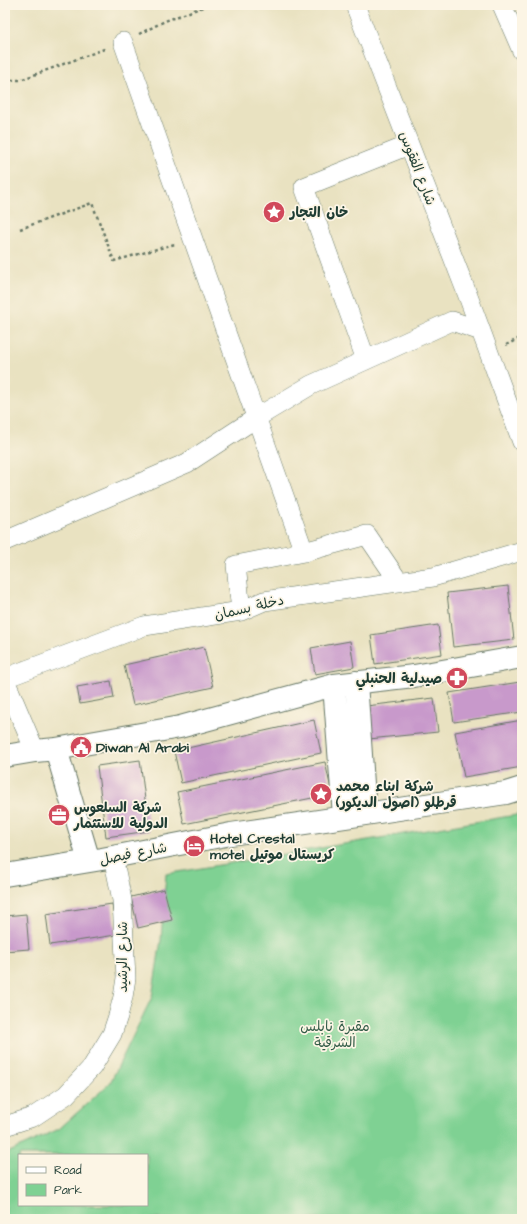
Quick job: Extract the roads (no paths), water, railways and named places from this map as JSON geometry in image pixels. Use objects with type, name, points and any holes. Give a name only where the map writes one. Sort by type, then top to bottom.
[{"type":"main road","points":[[5,756],[35,751],[56,750],[180,727],[334,685],[414,676],[522,657]]},
{"type":"main road","points":[[355,815],[356,682]]},
{"type":"main road","points":[[334,685],[355,815]]},
{"type":"main road","points":[[56,750],[89,861]]},
{"type":"main road","name":"شارع فيصل","points":[[5,875],[113,857],[231,834],[506,793],[522,788]]},
{"type":"street","name":"شارع الفقوس","points":[[355,5],[481,331],[522,442]]},
{"type":"street","points":[[502,5],[522,51]]},
{"type":"street","points":[[123,42],[304,552]]},
{"type":"street","points":[[366,360],[304,187],[409,145]]},
{"type":"street","points":[[5,542],[188,463],[256,418],[312,385],[452,321],[481,331]]},
{"type":"street","points":[[241,611],[236,565],[304,552],[367,535],[399,582]]},
{"type":"street","name":"دخلة بسمان","points":[[5,679],[144,626],[241,611],[264,601],[433,577],[522,552]]},
{"type":"street","points":[[5,679],[35,751]]},
{"type":"street","name":"شارع الرشيد","points":[[5,1126],[34,1117],[66,1095],[92,1067],[112,1034],[122,1004],[126,978],[122,900],[113,857]]},
{"type":"place","name":"خان التجار","points":[[274,212]]},
{"type":"place","name":"صيدلية الحنبلي","points":[[457,678]]},
{"type":"place","name":"Diwan Al Arabi","points":[[81,747]]},
{"type":"place","name":"شركة ابناء محمد قرطلو (اصول الديكور)","points":[[321,794]]},
{"type":"place","name":"شركة السلعوس الدولية للاستثمار","points":[[59,815]]},
{"type":"place","name":"Hotel Crestal motel كريستال موتيل","points":[[194,846]]},
{"type":"park label","name":"مقبرة نابلس الشرقية","points":[[335,1034]]}]
